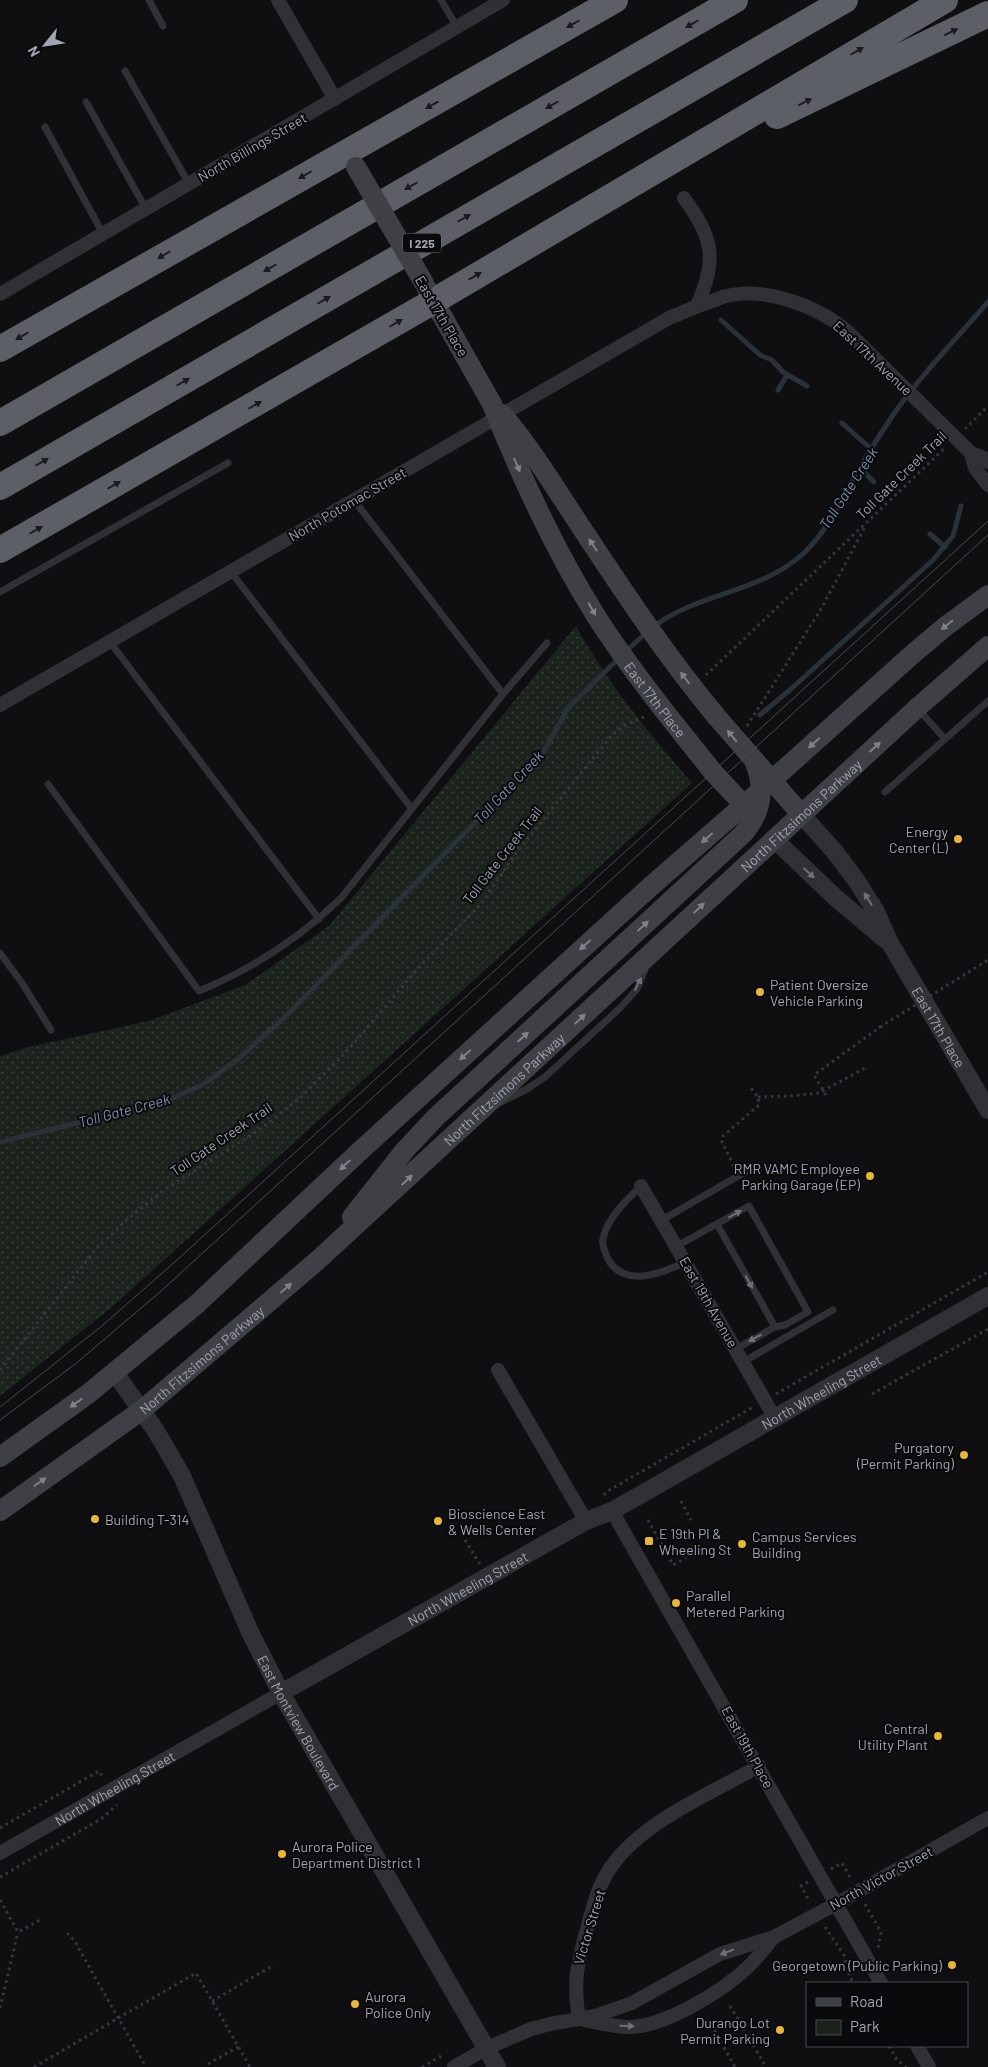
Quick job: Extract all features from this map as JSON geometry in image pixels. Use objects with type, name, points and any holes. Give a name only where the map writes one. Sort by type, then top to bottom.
[{"type":"highway","points":[[0,349],[352,159],[474,82],[616,0]]},
{"type":"highway","points":[[0,423],[735,0]]},
{"type":"highway","name":"I 225","points":[[0,487],[845,0]]},
{"type":"highway","points":[[619,193],[944,0]]},
{"type":"highway","points":[[0,550],[429,292],[619,193],[988,14]]},
{"type":"main road","name":"East 17th Place","points":[[352,159],[492,404],[528,490],[596,616],[688,742],[774,839]]},
{"type":"main road","name":"East 17th Place","points":[[492,404],[521,437],[544,469],[641,619],[692,687],[756,763],[766,786],[801,814]]},
{"type":"main road","points":[[0,1457],[115,1373],[197,1304],[551,976],[749,812],[766,786],[921,647],[988,595]]},
{"type":"main road","name":"North Fitzsimons Parkway","points":[[0,1511],[142,1410],[318,1260],[801,814],[988,646]]},
{"type":"main road","points":[[318,1260],[405,1150],[425,1128],[743,834],[749,812]]},
{"type":"street","points":[[278,0],[334,99]]},
{"type":"street","name":"North Billings Street","points":[[0,294],[504,0]]},
{"type":"street","points":[[684,198],[703,227],[710,250],[706,281],[697,306]]},
{"type":"street","name":"East 17th Avenue","points":[[697,306],[732,296],[769,296],[790,301],[827,316],[848,332],[971,453],[984,458],[988,462]]},
{"type":"street","name":"North Potomac Street","points":[[0,705],[650,328],[697,306]]},
{"type":"street","name":"East 17th Avenue","points":[[971,453],[975,468],[988,485]]},
{"type":"street","name":"East 17th Place","points":[[801,814],[835,852],[856,880],[875,910],[890,943],[987,1105]]},
{"type":"street","name":"East 17th Place","points":[[774,839],[836,898],[890,943]]},
{"type":"street","name":"East 19th Avenue","points":[[641,1186],[775,1418]]},
{"type":"street","name":"North Wheeling Street","points":[[0,1853],[281,1693],[583,1517],[612,1511],[988,1296]]},
{"type":"street","points":[[498,1370],[583,1517]]},
{"type":"street","name":"East Montview Boulevard","points":[[115,1373],[142,1410],[182,1476],[250,1632],[281,1693],[497,2067]]},
{"type":"street","name":"East 19th Place","points":[[612,1511],[880,1982]]},
{"type":"street","name":"Victor Street","points":[[579,2019],[575,1990],[576,1968],[594,1904],[601,1885],[611,1867],[623,1851],[643,1833],[759,1766]]},
{"type":"street","name":"North Victor Street","points":[[454,2067],[486,2048],[531,2029],[605,2013],[632,2003],[720,1954],[774,1937],[988,1818]]},
{"type":"street","name":"North Victor Street","points":[[579,2019],[608,2025],[631,2027],[663,2020],[694,2005],[748,1967],[774,1937]]},
{"type":"street","points":[[918,2047],[929,2067]]},
{"type":"lane","points":[[149,0],[163,26]]},
{"type":"lane","points":[[441,0],[457,27]]},
{"type":"lane","points":[[125,71],[189,184]]},
{"type":"lane","points":[[86,102],[146,209]]},
{"type":"lane","points":[[45,127],[103,234]]},
{"type":"lane","points":[[0,592],[228,463]]},
{"type":"lane","points":[[354,500],[503,694]]},
{"type":"lane","points":[[231,572],[412,809]]},
{"type":"lane","points":[[110,642],[319,919]]},
{"type":"lane","points":[[48,784],[199,991],[255,964],[319,919],[349,889],[503,694],[547,643]]},
{"type":"lane","points":[[885,792],[988,701]]},
{"type":"lane","points":[[917,708],[945,739]]},
{"type":"lane","points":[[0,953],[22,983],[51,1030]]},
{"type":"lane","points":[[662,1220],[752,1168]]},
{"type":"lane","points":[[641,1186],[615,1214],[604,1234],[602,1244],[608,1259],[617,1270],[627,1276],[645,1276],[666,1272],[685,1262]]},
{"type":"lane","points":[[677,1246],[749,1206],[808,1312],[785,1325],[775,1327],[736,1349]]},
{"type":"lane","points":[[717,1224],[775,1327]]},
{"type":"lane","points":[[743,1362],[833,1310]]},
{"type":"path","name":"Toll Gate Creek Trail","points":[[960,433],[988,406]]},
{"type":"path","name":"Toll Gate Creek Trail","points":[[705,676],[953,440]]},
{"type":"path","points":[[734,738],[749,725],[821,609],[867,522]]},
{"type":"path","name":"Toll Gate Creek Trail","points":[[0,1370],[96,1249],[129,1218],[164,1190],[266,1124],[300,1098],[349,1049],[420,966],[481,904],[516,853],[611,736],[626,725],[651,714]]},
{"type":"path","points":[[826,1095],[814,1075],[880,1027],[988,960]]},
{"type":"path","points":[[880,1027],[883,1032]]},
{"type":"path","points":[[758,1097],[790,1096],[823,1091],[865,1068]]},
{"type":"path","points":[[739,1176],[721,1140],[723,1136],[759,1105],[758,1097],[749,1086]]},
{"type":"path","points":[[583,1517],[602,1500],[606,1492],[988,1272]]},
{"type":"path","points":[[872,1394],[988,1330]]},
{"type":"path","points":[[681,1501],[691,1520]]},
{"type":"path","points":[[648,1520],[673,1565],[686,1558]]},
{"type":"path","points":[[466,1540],[473,1552]]},
{"type":"path","points":[[0,1828],[99,1770],[118,1804],[107,1814],[0,1877]]},
{"type":"path","points":[[0,1900],[18,1932],[0,2008]]},
{"type":"path","points":[[871,1915],[881,1932],[878,1949],[881,1955]]},
{"type":"path","points":[[18,1932],[42,1919]]},
{"type":"path","points":[[67,1933],[74,1940],[146,2067]]},
{"type":"path","points":[[831,1937],[844,1955],[853,1982]]},
{"type":"path","points":[[212,2001],[274,1965]]},
{"type":"path","points":[[34,2067],[196,1973],[250,2067]]},
{"type":"path","points":[[730,2006],[766,2067]]},
{"type":"path","points":[[708,2019],[735,2067]]},
{"type":"path","points":[[208,2064],[238,2047]]},
{"type":"path","points":[[890,2047],[897,2060],[906,2067]]},
{"type":"green space","points":[[576,626],[615,688],[692,783],[112,1307],[0,1396],[0,1056],[29,1047],[149,1021],[245,985],[329,926]]},
{"type":"waterway","name":"Toll Gate Creek","points":[[653,627],[671,615],[690,606],[770,576],[788,566],[805,552],[828,524],[893,415],[927,371],[988,302]]},
{"type":"waterway","points":[[721,320],[760,355],[772,360],[783,372],[807,386]]},
{"type":"waterway","points":[[778,390],[787,375]]},
{"type":"waterway","points":[[842,423],[871,449]]},
{"type":"waterway","points":[[860,468],[874,482]]},
{"type":"waterway","points":[[760,715],[933,560],[953,536],[961,506]]},
{"type":"waterway","points":[[930,534],[945,547]]},
{"type":"waterway","name":"Toll Gate Creek","points":[[625,652],[646,633]]},
{"type":"waterway","name":"Toll Gate Creek","points":[[0,1142],[166,1101],[200,1086],[238,1059],[285,1017],[543,753],[568,708],[619,658]]},
{"type":"tram line","points":[[0,1407],[103,1325],[177,1260],[988,521]]},
{"type":"tram line","points":[[0,1420],[74,1365],[160,1292],[988,535]]},
{"type":"place","name":"Energy Center (L)","points":[[958,839]]},
{"type":"place","name":"Patient Oversize Vehicle Parking","points":[[760,992]]},
{"type":"place","name":"RMR VAMC Employee Parking Garage (EP)","points":[[870,1176]]},
{"type":"place","name":"Purgatory (Permit Parking)","points":[[964,1455]]},
{"type":"place","name":"Building T-314","points":[[95,1519]]},
{"type":"place","name":"Bioscience East & Wells Center","points":[[438,1521]]},
{"type":"place","name":"E 19th Pl & Wheeling St","points":[[649,1541]]},
{"type":"place","name":"Campus Services Building","points":[[742,1544]]},
{"type":"place","name":"Parallel Metered Parking","points":[[676,1603]]},
{"type":"place","name":"Central Utility Plant","points":[[938,1736]]},
{"type":"place","name":"Aurora Police Department District 1","points":[[282,1854]]},
{"type":"place","name":"Georgetown (Public Parking)","points":[[952,1965]]},
{"type":"place","name":"Aurora Police Only","points":[[355,2004]]},
{"type":"place","name":"Durango Lot Permit Parking","points":[[780,2030]]}]
